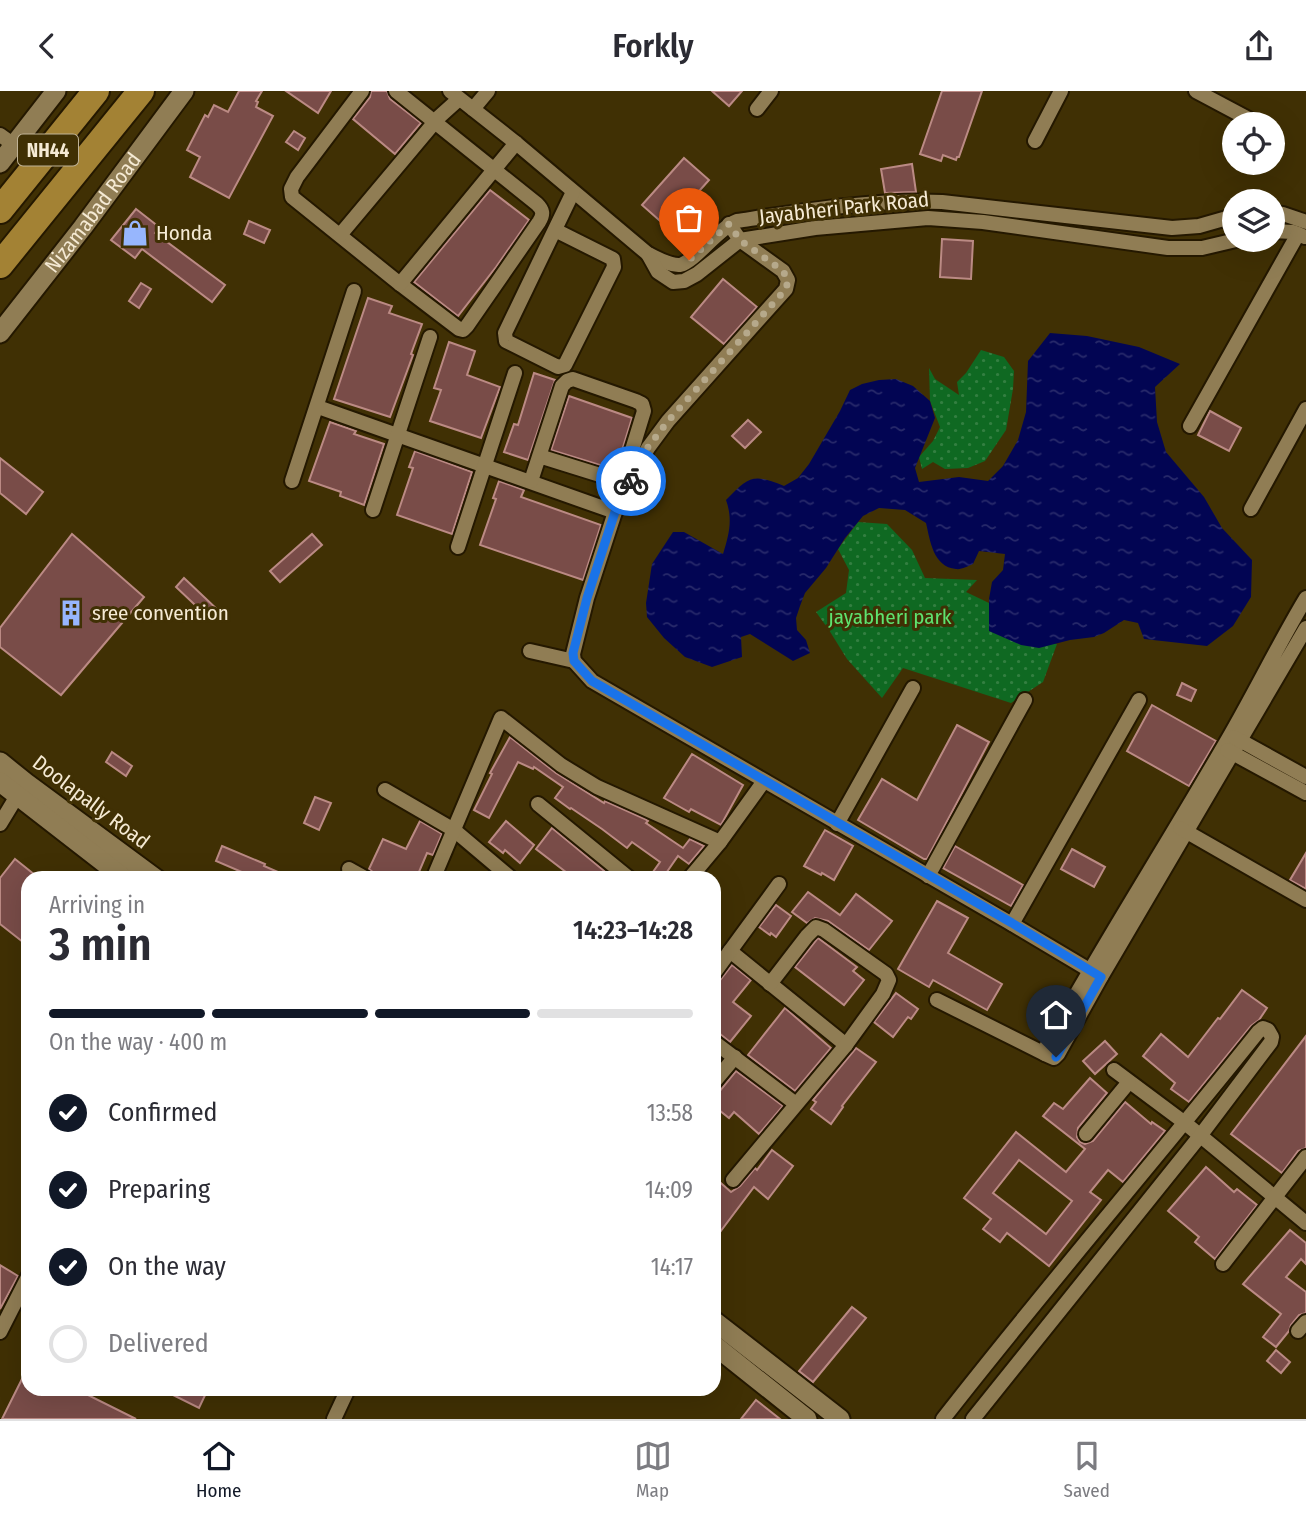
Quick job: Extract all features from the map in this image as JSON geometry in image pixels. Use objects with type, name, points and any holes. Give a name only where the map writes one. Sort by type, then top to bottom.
[{"type":"highway","name":"NH44","points":[[0,210],[96,91]]},
{"type":"highway","name":"Nizamabad Road","points":[[0,265],[141,91]]},
{"type":"main road","points":[[0,163],[7,140],[57,91]]},
{"type":"main road","name":"Nizamabad Road","points":[[0,333],[184,91]]},
{"type":"main road","name":"Doolapally Road","points":[[0,762],[145,871]]},
{"type":"main road","name":"Doolapally Road","points":[[0,782],[115,871]]},
{"type":"main road","points":[[721,1326],[841,1419]]},
{"type":"main road","points":[[721,1351],[807,1419]]},
{"type":"street","points":[[362,91],[297,177],[291,189],[292,197],[400,284],[463,330],[542,217],[542,210],[396,91]]},
{"type":"street","points":[[473,109],[488,91]]},
{"type":"street","points":[[757,109],[771,91]]},
{"type":"street","points":[[1035,141],[1061,91]]},
{"type":"street","points":[[1196,91],[1235,112]]},
{"type":"street","points":[[340,235],[435,123],[455,95]]},
{"type":"street","name":"Jayabheri Park Road","points":[[455,95],[649,254],[673,264],[680,265],[689,260],[729,224],[737,221],[825,208],[927,202],[1172,228],[1199,226],[1222,219]]},
{"type":"street","points":[[400,284],[516,143]]},
{"type":"street","points":[[555,230],[612,259],[614,267],[565,365],[558,367],[506,341],[505,333],[573,192]]},
{"type":"street","points":[[1285,216],[1303,231]]},
{"type":"street","name":"Jayabheri Park Road","points":[[649,254],[658,272],[673,282],[684,281],[740,240],[815,227],[928,218],[983,222],[1168,247],[1202,248],[1222,243]]},
{"type":"street","points":[[539,456],[616,481],[621,479],[668,421],[786,289],[788,280],[783,271],[740,240],[729,224]]},
{"type":"street","points":[[1285,232],[1303,231]]},
{"type":"street","points":[[1190,426],[1303,231]]},
{"type":"street","points":[[292,481],[354,291]]},
{"type":"street","points":[[373,510],[430,337]]},
{"type":"street","points":[[458,547],[516,373]]},
{"type":"street","points":[[531,481],[562,386],[567,381],[573,379],[642,404],[644,411],[635,460],[615,512],[581,619],[573,653],[574,661],[592,681],[1095,973]]},
{"type":"street","points":[[318,407],[615,512]]},
{"type":"street","points":[[1251,509],[1306,409]]},
{"type":"street","points":[[937,1000],[1045,1054],[1054,1058],[1058,1054],[1095,973],[1182,829],[1204,799],[1306,598]]},
{"type":"street","points":[[1232,744],[1306,628]]},
{"type":"street","points":[[530,651],[574,661]]},
{"type":"street","points":[[837,824],[913,688]]},
{"type":"street","points":[[928,876],[1025,699]]},
{"type":"street","points":[[1012,923],[1139,700]]},
{"type":"street","points":[[436,871],[501,718],[561,765],[597,787],[720,842]]},
{"type":"street","points":[[1232,744],[1306,777]]},
{"type":"street","points":[[1232,744],[1306,793]]},
{"type":"street","points":[[696,871],[764,781]]},
{"type":"street","points":[[385,790],[454,830],[503,871]]},
{"type":"street","points":[[0,824],[18,796]]},
{"type":"street","points":[[538,804],[620,871]]},
{"type":"street","points":[[1182,829],[1306,900]]},
{"type":"street","points":[[349,869],[353,871]]},
{"type":"street","points":[[721,963],[779,884]]},
{"type":"street","points":[[733,1179],[846,1045],[883,995],[889,980],[886,974],[816,927],[770,984]]},
{"type":"street","points":[[730,951],[846,1045]]},
{"type":"street","points":[[943,1419],[998,1348],[1258,1032],[1263,1028],[1268,1030],[1272,1037],[1271,1042],[1200,1136],[973,1419]]},
{"type":"street","points":[[721,1047],[796,1104]]},
{"type":"street","points":[[721,1074],[735,1057]]},
{"type":"street","points":[[1114,1070],[1185,1123],[1306,1223]]},
{"type":"street","points":[[1086,1134],[1129,1083]]},
{"type":"street","points":[[1223,1263],[1306,1157]]},
{"type":"street","points":[[1115,1206],[1132,1220]]},
{"type":"street","points":[[1,1325],[21,1289]]},
{"type":"street","points":[[998,1348],[1018,1363]]},
{"type":"street","points":[[334,1419],[345,1396]]},
{"type":"green space","points":[[981,350],[1004,357],[1014,371],[1006,430],[985,461],[968,468],[945,469],[933,462],[922,469],[919,457],[933,441],[940,427],[930,401],[929,368],[935,379],[959,395],[957,382]]},
{"type":"green space","name":"jayabheri park","points":[[858,522],[887,524],[912,550],[925,578],[977,580],[966,592],[989,603],[990,627],[1057,644],[1043,682],[1011,703],[903,668],[882,698],[847,659],[816,612],[846,593],[849,570],[838,549]]},
{"type":"water","points":[[1050,333],[1087,336],[1139,347],[1180,364],[1155,387],[1157,422],[1166,452],[1204,497],[1222,528],[1252,560],[1251,597],[1233,626],[1207,646],[1144,639],[1138,623],[1124,620],[1094,637],[1039,648],[1021,645],[989,631],[992,582],[1003,570],[1005,554],[979,551],[973,564],[960,569],[948,567],[934,552],[926,523],[905,510],[879,508],[863,516],[805,593],[796,618],[797,630],[806,640],[810,653],[793,661],[750,634],[741,637],[742,657],[712,667],[685,657],[664,638],[647,617],[646,603],[652,564],[673,532],[684,532],[723,554],[729,527],[726,500],[752,479],[765,479],[784,486],[798,478],[809,464],[850,390],[862,384],[896,379],[913,386],[930,401],[935,418],[915,468],[919,482],[959,477],[988,481],[1003,466],[1018,440],[1026,412],[1028,361]]},
{"type":"building","points":[[239,91],[262,91],[256,101],[256,107],[273,116],[229,198],[190,177],[200,157],[187,150],[205,115],[208,117],[214,105],[228,112]]},
{"type":"building","points":[[286,91],[331,91],[318,113]]},
{"type":"building","points":[[371,91],[387,91],[390,99],[421,123],[395,154],[353,119],[370,97]]},
{"type":"building","points":[[712,91],[742,91],[729,106]]},
{"type":"building","points":[[942,91],[982,91],[956,160],[943,155],[941,161],[920,154]]},
{"type":"building","points":[[294,131],[305,138],[298,150],[286,142]]},
{"type":"building","points":[[684,158],[709,180],[667,227],[642,205]]},
{"type":"building","points":[[912,164],[916,192],[885,193],[881,169]]},
{"type":"building","points":[[490,190],[529,220],[458,316],[414,282]]},
{"type":"building","points":[[136,209],[159,227],[155,233],[225,285],[212,302],[142,249],[135,258],[111,240]]},
{"type":"building","points":[[249,221],[270,230],[264,243],[244,234]]},
{"type":"building","points":[[942,239],[973,241],[971,279],[940,277]]},
{"type":"building","points":[[723,279],[757,307],[724,344],[691,317]]},
{"type":"building","points":[[141,283],[151,289],[139,308],[129,301]]},
{"type":"building","points":[[368,298],[392,306],[389,313],[422,324],[390,417],[334,399]]},
{"type":"building","points":[[449,342],[475,351],[467,375],[500,387],[481,438],[430,421],[441,390],[434,388]]},
{"type":"building","points":[[534,373],[555,380],[528,460],[504,452],[514,424],[518,425]]},
{"type":"building","points":[[569,396],[632,418],[616,470],[551,450]]},
{"type":"building","points":[[1210,411],[1241,428],[1229,451],[1198,435]]},
{"type":"building","points":[[748,420],[761,432],[745,448],[732,436]]},
{"type":"building","points":[[330,422],[384,444],[364,505],[340,496],[341,492],[309,481]]},
{"type":"building","points":[[415,451],[472,472],[452,534],[397,515],[413,468],[409,467]]},
{"type":"building","points":[[0,458],[43,492],[26,514],[0,493]]},
{"type":"building","points":[[499,481],[524,490],[521,497],[601,525],[583,580],[480,545],[496,499],[493,498]]},
{"type":"building","name":"sree convention","points":[[72,534],[144,597],[61,695],[0,647],[0,628]]},
{"type":"building","points":[[312,534],[322,545],[280,582],[270,571]]},
{"type":"building","points":[[184,578],[220,612],[212,621],[176,587]]},
{"type":"building","points":[[1182,683],[1196,690],[1191,701],[1177,695]]},
{"type":"building","points":[[1152,705],[1216,741],[1189,786],[1127,751]]},
{"type":"building","points":[[957,725],[989,742],[927,859],[924,859],[858,820],[882,779],[917,800]]},
{"type":"building","points":[[510,737],[556,773],[604,803],[605,801],[645,819],[648,821],[646,823],[683,848],[690,839],[704,846],[689,864],[678,856],[668,871],[654,871],[660,862],[632,842],[627,848],[570,809],[555,798],[563,787],[534,767],[533,769],[518,762],[489,818],[474,810],[492,774],[490,773]]},
{"type":"building","points":[[112,752],[132,766],[126,776],[106,762]]},
{"type":"building","points":[[692,754],[743,785],[721,825],[664,798]]},
{"type":"building","points":[[315,797],[331,803],[319,830],[304,823]]},
{"type":"building","points":[[420,821],[442,834],[433,855],[427,853],[419,871],[369,869],[383,839],[406,849]]},
{"type":"building","points":[[506,821],[534,845],[520,863],[505,850],[503,853],[489,842]]},
{"type":"building","points":[[552,828],[604,871],[565,871],[536,849]]},
{"type":"building","points":[[825,830],[853,846],[834,880],[804,866]]},
{"type":"building","points":[[222,846],[276,871],[239,871],[216,861]]},
{"type":"building","points":[[955,846],[1023,885],[1011,906],[943,868]]},
{"type":"building","points":[[1072,849],[1105,867],[1094,887],[1061,869]]},
{"type":"building","points":[[1306,853],[1306,889],[1290,880]]},
{"type":"building","points":[[15,859],[30,871],[21,871],[21,940],[0,924],[0,878]]},
{"type":"building","points":[[808,892],[840,915],[856,894],[892,921],[869,950],[828,921],[815,918],[807,923],[792,912]]},
{"type":"building","points":[[937,901],[968,918],[948,953],[1002,984],[987,1010],[933,980],[929,987],[898,969]]},
{"type":"building","points":[[776,905],[791,916],[776,937],[759,927]]},
{"type":"building","points":[[818,938],[857,967],[853,971],[864,980],[844,1005],[795,967]]},
{"type":"building","points":[[732,965],[751,980],[733,1002],[751,1016],[730,1042],[721,1035],[721,979]]},
{"type":"building","points":[[1242,990],[1267,1008],[1189,1102],[1171,1089],[1175,1083],[1143,1056],[1161,1034],[1188,1057]]},
{"type":"building","points":[[896,993],[918,1009],[911,1019],[908,1017],[893,1037],[874,1022]]},
{"type":"building","points":[[785,1008],[831,1048],[795,1091],[748,1055]]},
{"type":"building","points":[[1306,1036],[1306,1148],[1298,1151],[1282,1173],[1231,1134]]},
{"type":"building","points":[[1105,1041],[1117,1054],[1095,1074],[1083,1061]]},
{"type":"building","points":[[856,1048],[876,1062],[831,1124],[811,1109],[816,1102],[813,1100]]},
{"type":"building","points":[[736,1071],[783,1106],[759,1134],[734,1112],[729,1118],[721,1112],[721,1089]]},
{"type":"building","points":[[1090,1078],[1107,1093],[1078,1128],[1077,1137],[1080,1142],[1085,1144],[1093,1141],[1125,1102],[1151,1124],[1152,1122],[1165,1131],[1123,1182],[1108,1170],[1090,1192],[1101,1200],[1049,1266],[1007,1233],[1000,1242],[983,1229],[991,1219],[964,1198],[1016,1132],[1066,1172],[1085,1149],[1043,1116],[1054,1103],[1063,1109]],"holes":[[[1019,1160],[1072,1201],[1046,1234],[993,1193]]]},
{"type":"building","points":[[772,1150],[793,1166],[768,1199],[754,1187],[721,1231],[721,1183],[731,1192],[740,1186],[755,1168],[757,1170]]},
{"type":"building","points":[[1206,1167],[1234,1192],[1237,1189],[1257,1205],[1215,1259],[1195,1242],[1199,1237],[1168,1211]]},
{"type":"building","points":[[1290,1230],[1306,1243],[1306,1264],[1301,1259],[1286,1277],[1306,1292],[1306,1313],[1299,1315],[1276,1347],[1263,1337],[1281,1314],[1243,1284]]},
{"type":"building","points":[[0,1265],[18,1276],[0,1309]]},
{"type":"building","points":[[852,1307],[866,1318],[813,1382],[799,1371]]},
{"type":"building","points":[[1276,1350],[1290,1362],[1281,1373],[1267,1361]]},
{"type":"building","points":[[21,1381],[21,1396],[90,1396],[136,1419],[2,1419]]},
{"type":"building","points":[[175,1396],[205,1396],[199,1408]]},
{"type":"building","points":[[756,1400],[780,1419],[741,1419]]},
{"type":"way so far","points":[[631,481],[648,447],[668,421],[786,289],[788,280],[783,271],[740,240],[729,224],[689,260]]},
{"type":"place","name":"Honda","points":[[135,233]]},
{"type":"place","name":"sree convention","points":[[71,613]]},
{"type":"route","points":[[631,481],[615,512],[587,598],[573,653],[574,661],[592,681],[1101,977],[1056,1057]]}]
